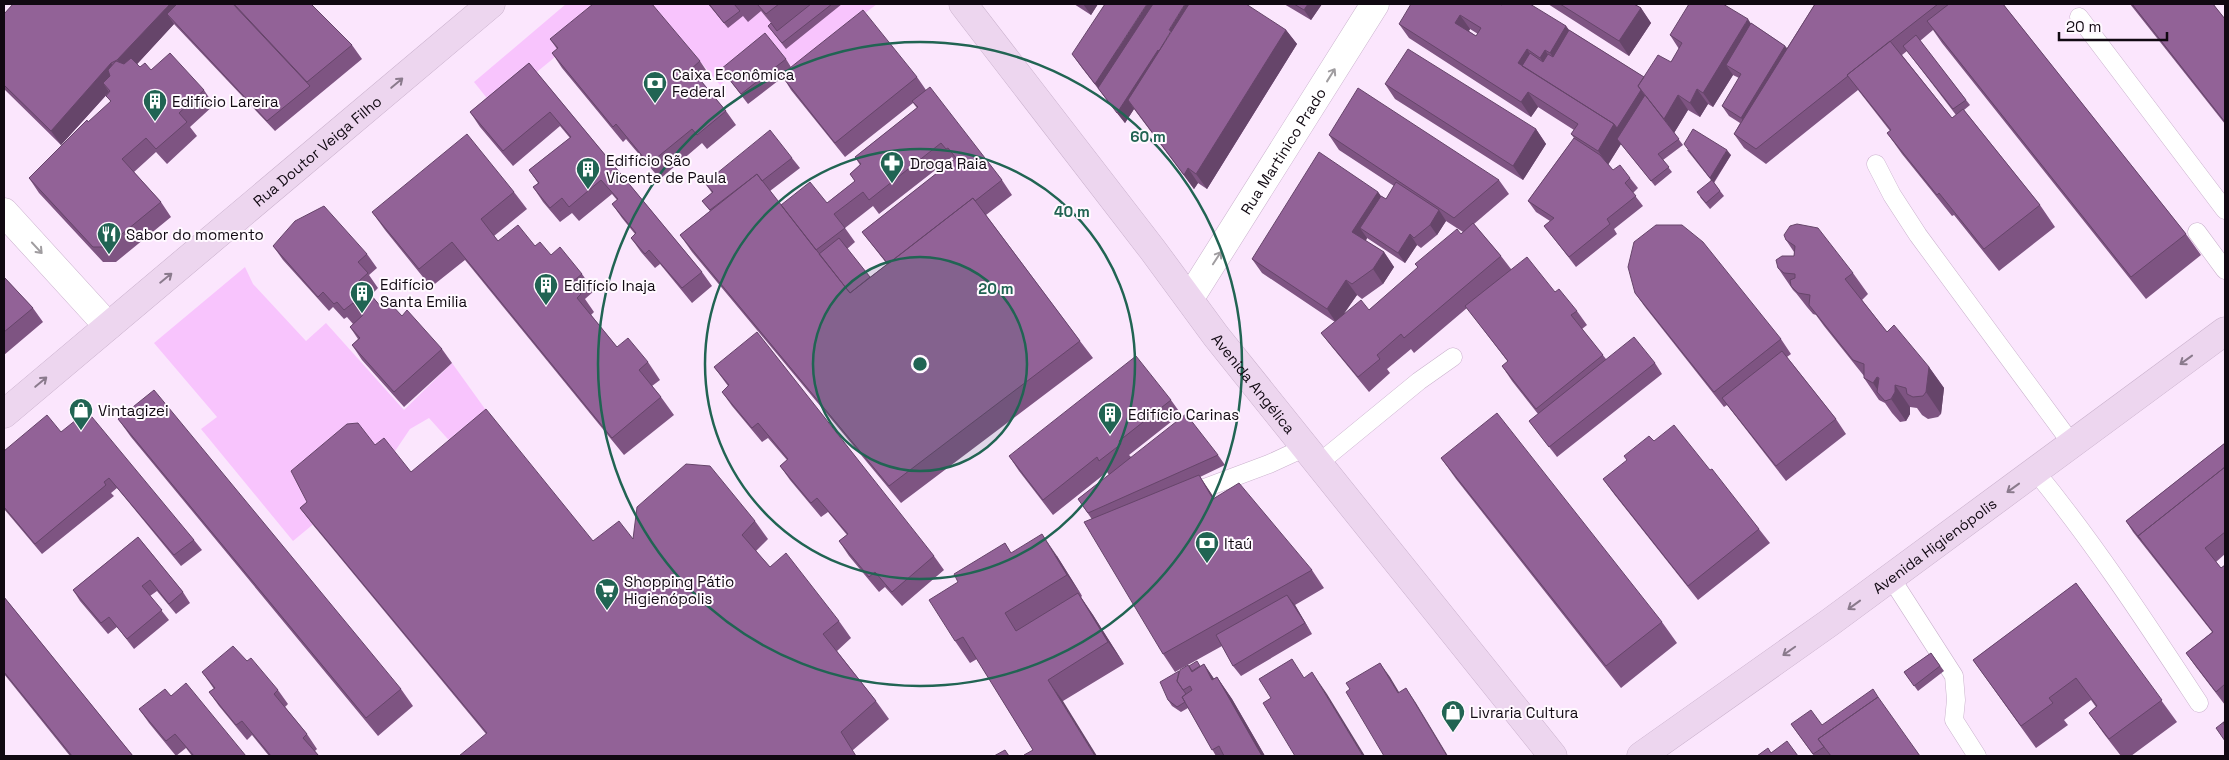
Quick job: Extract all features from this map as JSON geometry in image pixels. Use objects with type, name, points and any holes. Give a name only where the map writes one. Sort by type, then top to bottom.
[{"type":"street","name":"Rua Doutor Veiga Filho","points":[[4,414],[490,4]]},
{"type":"street","name":"Avenida Angélica","points":[[963,4],[1190,298],[1216,336],[1553,756]]},
{"type":"street","name":"Rua Martinico Prado","points":[[1190,298],[1375,4]]},
{"type":"street","points":[[4,212],[108,326]]},
{"type":"street","name":"Avenida Higienópolis","points":[[1641,756],[1890,578],[2225,331]]},
{"type":"lane","points":[[2079,17],[2225,210]]},
{"type":"lane","points":[[1876,164],[1892,195],[1918,235],[2072,444]]},
{"type":"lane","points":[[2197,232],[2225,270]]},
{"type":"lane","points":[[1173,501],[1313,455],[1453,357]]},
{"type":"lane","points":[[2035,471],[2064,507],[2132,601],[2199,702]]},
{"type":"lane","points":[[1890,578],[1954,676],[1956,700],[1954,720],[1978,756]]},
{"type":"shaded area","points":[[566,4],[620,4],[494,107],[474,82]]},
{"type":"shaded area","points":[[652,4],[877,4],[793,68],[772,42],[720,85]]},
{"type":"shaded area","points":[[245,267],[253,284],[306,341],[326,323],[404,410],[452,363],[498,427],[463,456],[429,418],[410,429],[387,463],[293,541],[201,429],[217,417],[154,343]]},
{"type":"building","points":[[13,4],[170,4],[117,60],[111,63],[51,131],[4,85],[4,14]]},
{"type":"building","points":[[177,4],[233,4],[310,86],[267,121],[167,14]]},
{"type":"building","points":[[234,4],[311,4],[352,45],[307,82]]},
{"type":"building","name":"Caixa Econômica Federal","points":[[593,4],[652,4],[700,61],[691,69],[726,111],[697,135],[692,129],[649,164],[616,124],[613,127],[552,53],[558,48],[550,39]]},
{"type":"building","points":[[709,4],[734,4],[740,11],[724,23]]},
{"type":"building","points":[[757,4],[779,4],[766,14]]},
{"type":"building","points":[[811,4],[832,4],[782,43],[768,26],[771,23],[777,31]]},
{"type":"building","points":[[1105,4],[1147,4],[1095,84],[1072,54]]},
{"type":"building","points":[[1153,4],[1185,4],[1159,51],[1117,113],[1098,88]]},
{"type":"building","points":[[1189,4],[1246,4],[1286,30],[1196,174],[1188,168],[1184,175],[1128,100]]},
{"type":"building","points":[[1294,4],[1308,4],[1304,10]]},
{"type":"building","points":[[1411,4],[1530,4],[1566,26],[1550,53],[1545,50],[1540,58],[1527,49],[1518,63],[1614,124],[1598,151],[1571,134],[1578,124],[1528,92],[1521,102],[1399,24]],"holes":[[[1460,15],[1481,28],[1476,36],[1455,23]]]},
{"type":"building","points":[[1560,4],[1634,4],[1641,8],[1619,41]]},
{"type":"building","points":[[1689,4],[1723,4],[1748,19],[1703,93],[1697,89],[1690,103],[1678,95],[1664,119],[1638,86],[1658,55],[1671,62],[1682,43],[1670,35]]},
{"type":"building","points":[[1815,4],[1938,4],[1756,149],[1734,134]]},
{"type":"building","points":[[1949,4],[2003,4],[2186,234],[2131,277],[1927,21]]},
{"type":"building","points":[[2132,4],[2213,4],[2225,19],[2225,122]]},
{"type":"building","points":[[863,10],[917,77],[835,143],[781,75]]},
{"type":"building","points":[[1751,23],[1785,46],[1741,118],[1722,106],[1741,74],[1726,65]]},
{"type":"building","points":[[1569,30],[1644,77],[1638,86],[1641,90],[1617,128],[1614,124],[1522,66],[1530,53],[1543,62],[1548,54],[1553,57]]},
{"type":"building","points":[[765,33],[786,59],[741,94],[721,69]]},
{"type":"building","points":[[1916,35],[1966,100],[1953,109],[1903,46]]},
{"type":"building","points":[[1890,41],[1952,118],[1963,109],[2040,205],[1984,249],[1887,133],[1891,130],[1847,75]]},
{"type":"building","points":[[1408,49],[1536,129],[1513,166],[1385,84]]},
{"type":"building","points":[[170,53],[204,90],[179,113],[187,122],[156,149],[146,138],[122,159],[161,202],[106,247],[93,247],[29,178],[87,120],[88,122],[111,101],[106,96],[110,91],[103,83],[110,76],[108,70],[116,61],[124,64],[131,58],[140,67],[145,63],[151,70]]},
{"type":"building","name":"Edifício São Vicente de Paula","points":[[529,63],[702,272],[682,288],[649,250],[645,254],[631,238],[636,233],[612,204],[618,199],[601,180],[569,207],[562,198],[550,208],[533,187],[539,183],[529,170],[571,137],[550,112],[503,151],[470,112]]},
{"type":"building","points":[[930,87],[1002,180],[975,201],[973,198],[888,264],[862,232],[956,158],[941,143],[869,200],[863,192],[834,214],[845,228],[816,250],[781,205],[810,182],[827,203],[855,181],[850,174],[861,164],[855,157],[918,107],[912,101]]},
{"type":"building","points":[[1358,88],[1499,180],[1454,218],[1329,135]]},
{"type":"building","points":[[1645,95],[1679,139],[1658,154],[1669,167],[1651,181],[1617,139]]},
{"type":"building","points":[[1693,129],[1727,150],[1710,178],[1684,144]]},
{"type":"building","points":[[770,130],[792,158],[762,181],[757,174],[710,210],[702,201],[713,192],[705,183]]},
{"type":"building","name":"Edifício Inaja","points":[[467,134],[514,192],[481,219],[498,241],[518,225],[535,246],[540,242],[551,255],[560,247],[582,274],[572,282],[581,294],[577,298],[617,347],[628,338],[648,362],[639,370],[661,397],[612,438],[452,242],[419,269],[372,212]]},
{"type":"building","points":[[1574,138],[1600,155],[1613,170],[1620,165],[1630,178],[1625,183],[1636,196],[1607,219],[1610,224],[1569,257],[1544,226],[1554,218],[1528,201]]},
{"type":"building","points":[[1319,152],[1378,192],[1352,232],[1384,252],[1373,269],[1352,284],[1346,280],[1327,309],[1252,259]]},
{"type":"building","points":[[757,174],[850,293],[973,198],[1080,341],[889,486],[680,235]]},
{"type":"building","points":[[1712,180],[1720,191],[1706,203],[1697,192]]},
{"type":"building","points":[[1396,182],[1439,210],[1430,225],[1414,238],[1410,234],[1398,253],[1360,228],[1381,196],[1386,199]]},
{"type":"building","name":"Edifício Santa Emilia","points":[[324,206],[367,254],[358,262],[368,273],[359,281],[382,308],[389,302],[402,316],[407,310],[442,349],[394,392],[352,345],[360,338],[350,327],[363,315],[353,303],[344,310],[337,302],[334,304],[323,292],[318,297],[273,246],[295,221]]},
{"type":"building","points":[[1473,223],[1501,256],[1404,338],[1401,334],[1377,355],[1380,359],[1358,377],[1321,333],[1361,300],[1369,310],[1418,267],[1415,264],[1457,229],[1461,234]]},
{"type":"building","points":[[1797,224],[1818,228],[1853,273],[1845,279],[1887,332],[1894,325],[1929,367],[1926,392],[1923,396],[1913,397],[1907,394],[1906,388],[1895,385],[1895,392],[1891,399],[1885,401],[1877,392],[1879,378],[1877,377],[1873,383],[1864,378],[1864,364],[1853,360],[1809,305],[1810,295],[1798,293],[1791,286],[1790,280],[1795,278],[1795,274],[1784,273],[1778,268],[1776,260],[1782,256],[1794,256],[1795,246],[1786,240],[1784,235],[1790,226]]},
{"type":"building","points":[[1656,225],[1682,225],[1703,242],[1781,339],[1714,392],[1635,293],[1628,267],[1634,242]]},
{"type":"building","points":[[839,238],[870,277],[850,293],[819,254]]},
{"type":"building","points":[[1527,257],[1555,292],[1559,289],[1577,311],[1571,315],[1603,355],[1536,409],[1502,366],[1508,361],[1465,306]]},
{"type":"building","points":[[4,277],[33,308],[4,332]]},
{"type":"building","points":[[757,332],[934,556],[892,592],[875,572],[869,577],[839,541],[848,534],[817,498],[811,503],[780,466],[788,459],[758,423],[752,428],[722,392],[729,385],[714,367]]},
{"type":"building","points":[[1634,337],[1655,363],[1549,447],[1529,421]]},
{"type":"building","points":[[1782,351],[1836,419],[1776,466],[1722,398]]},
{"type":"building","name":"Edifício Carinas","points":[[1136,356],[1171,400],[1119,441],[1121,444],[1099,461],[1097,457],[1043,500],[1009,456]]},
{"type":"building","points":[[154,390],[401,689],[366,718],[118,419]]},
{"type":"building","name":"Shopping Pátio Higienópolis","points":[[486,409],[593,541],[619,521],[633,539],[637,507],[686,464],[710,466],[755,521],[742,535],[770,567],[786,553],[839,621],[823,634],[876,701],[841,732],[856,756],[459,756],[487,733],[300,508],[307,502],[291,471],[347,424],[358,423],[375,445],[384,438],[411,472]]},
{"type":"building","points":[[87,411],[194,540],[174,555],[109,478],[104,482],[106,485],[35,544],[4,507],[4,451],[47,415],[61,432]]},
{"type":"building","points":[[1497,413],[1662,622],[1606,666],[1441,458]]},
{"type":"building","points":[[1186,414],[1218,455],[1088,513],[1078,499]]},
{"type":"building","points":[[1674,425],[1710,470],[1712,469],[1759,529],[1688,586],[1603,479],[1627,460],[1624,456],[1649,436],[1654,441]]},
{"type":"building","points":[[2225,443],[2225,467],[2138,536],[2141,540],[2126,521]]},
{"type":"building","points":[[2225,467],[2225,532],[2205,548],[2221,568],[2225,565],[2225,684],[2216,692],[2186,653],[2213,632],[2138,536]]},
{"type":"building","name":"Itaú","points":[[1199,475],[1213,499],[1239,483],[1312,570],[1163,654],[1084,522]]},
{"type":"building","points":[[1042,534],[1067,575],[1005,613],[1016,631],[1078,593],[1108,642],[1048,680],[1095,756],[1025,756],[1033,750],[963,637],[955,641],[929,600],[958,582],[954,574],[1005,543],[1011,553]]},
{"type":"building","points":[[138,537],[183,592],[169,604],[150,580],[142,586],[162,610],[127,639],[109,617],[101,623],[73,590]]},
{"type":"building","points":[[2076,583],[2162,700],[2109,739],[2089,713],[2097,706],[2076,678],[2049,698],[2053,703],[2021,726],[1973,660]]},
{"type":"building","points":[[1287,595],[1305,623],[1233,666],[1216,635]]},
{"type":"building","points":[[4,597],[133,756],[72,756],[4,672]]},
{"type":"building","points":[[233,646],[247,661],[251,658],[278,690],[274,694],[307,734],[303,738],[319,756],[271,756],[242,721],[236,725],[209,692],[215,688],[202,672]]},
{"type":"building","points":[[1931,653],[1940,666],[1914,686],[1904,672]]},
{"type":"building","points":[[1292,659],[1304,678],[1312,672],[1363,756],[1295,756],[1263,703],[1271,698],[1259,679]]},
{"type":"building","points":[[1197,661],[1200,666],[1192,671],[1189,666]]},
{"type":"building","points":[[1380,663],[1398,693],[1406,688],[1447,756],[1384,756],[1346,692],[1350,689],[1346,683]]},
{"type":"building","points":[[1204,664],[1212,680],[1217,677],[1262,756],[1224,756],[1219,746],[1212,750],[1182,697],[1192,690],[1190,686],[1183,690],[1177,681],[1180,670],[1188,665],[1192,672]]},
{"type":"building","points":[[1179,671],[1177,681],[1186,694],[1182,697],[1185,702],[1177,707],[1168,700],[1160,682]]},
{"type":"building","points":[[186,683],[246,756],[194,756],[175,734],[166,741],[139,709],[165,689],[171,696]]},
{"type":"building","points":[[1873,689],[1878,697],[1818,739],[1824,747],[1813,754],[1791,724],[1811,710],[1822,725]]},
{"type":"building","points":[[1878,697],[1920,756],[1831,756],[1818,739]]},
{"type":"building","points":[[2225,721],[2223,723],[2225,726],[2225,741],[2216,728]]},
{"type":"building","points":[[1787,741],[1798,756],[1757,756],[1768,748],[1771,753]]},
{"type":"building","points":[[1005,750],[1009,756],[994,756]]},
{"type":"place","name":"Caixa Econômica Federal","points":[[655,104]]},
{"type":"place","name":"Edifício Lareira","points":[[155,122]]},
{"type":"place","name":"Droga Raia","points":[[892,184]]},
{"type":"place","name":"Edifício São Vicente de Paula","points":[[588,190]]},
{"type":"place","name":"Sabor do momento","points":[[109,255]]},
{"type":"place","name":"Edifício Inaja","points":[[546,306]]},
{"type":"place","name":"Edifício Santa Emilia","points":[[362,314]]},
{"type":"place","name":"Vintagizei","points":[[81,431]]},
{"type":"place","name":"Edifício Carinas","points":[[1110,435]]},
{"type":"place","name":"Itaú","points":[[1207,564]]},
{"type":"place","name":"Shopping Pátio Higienópolis","points":[[607,611]]},
{"type":"place","name":"Livraria Cultura","points":[[1453,733]]}]
